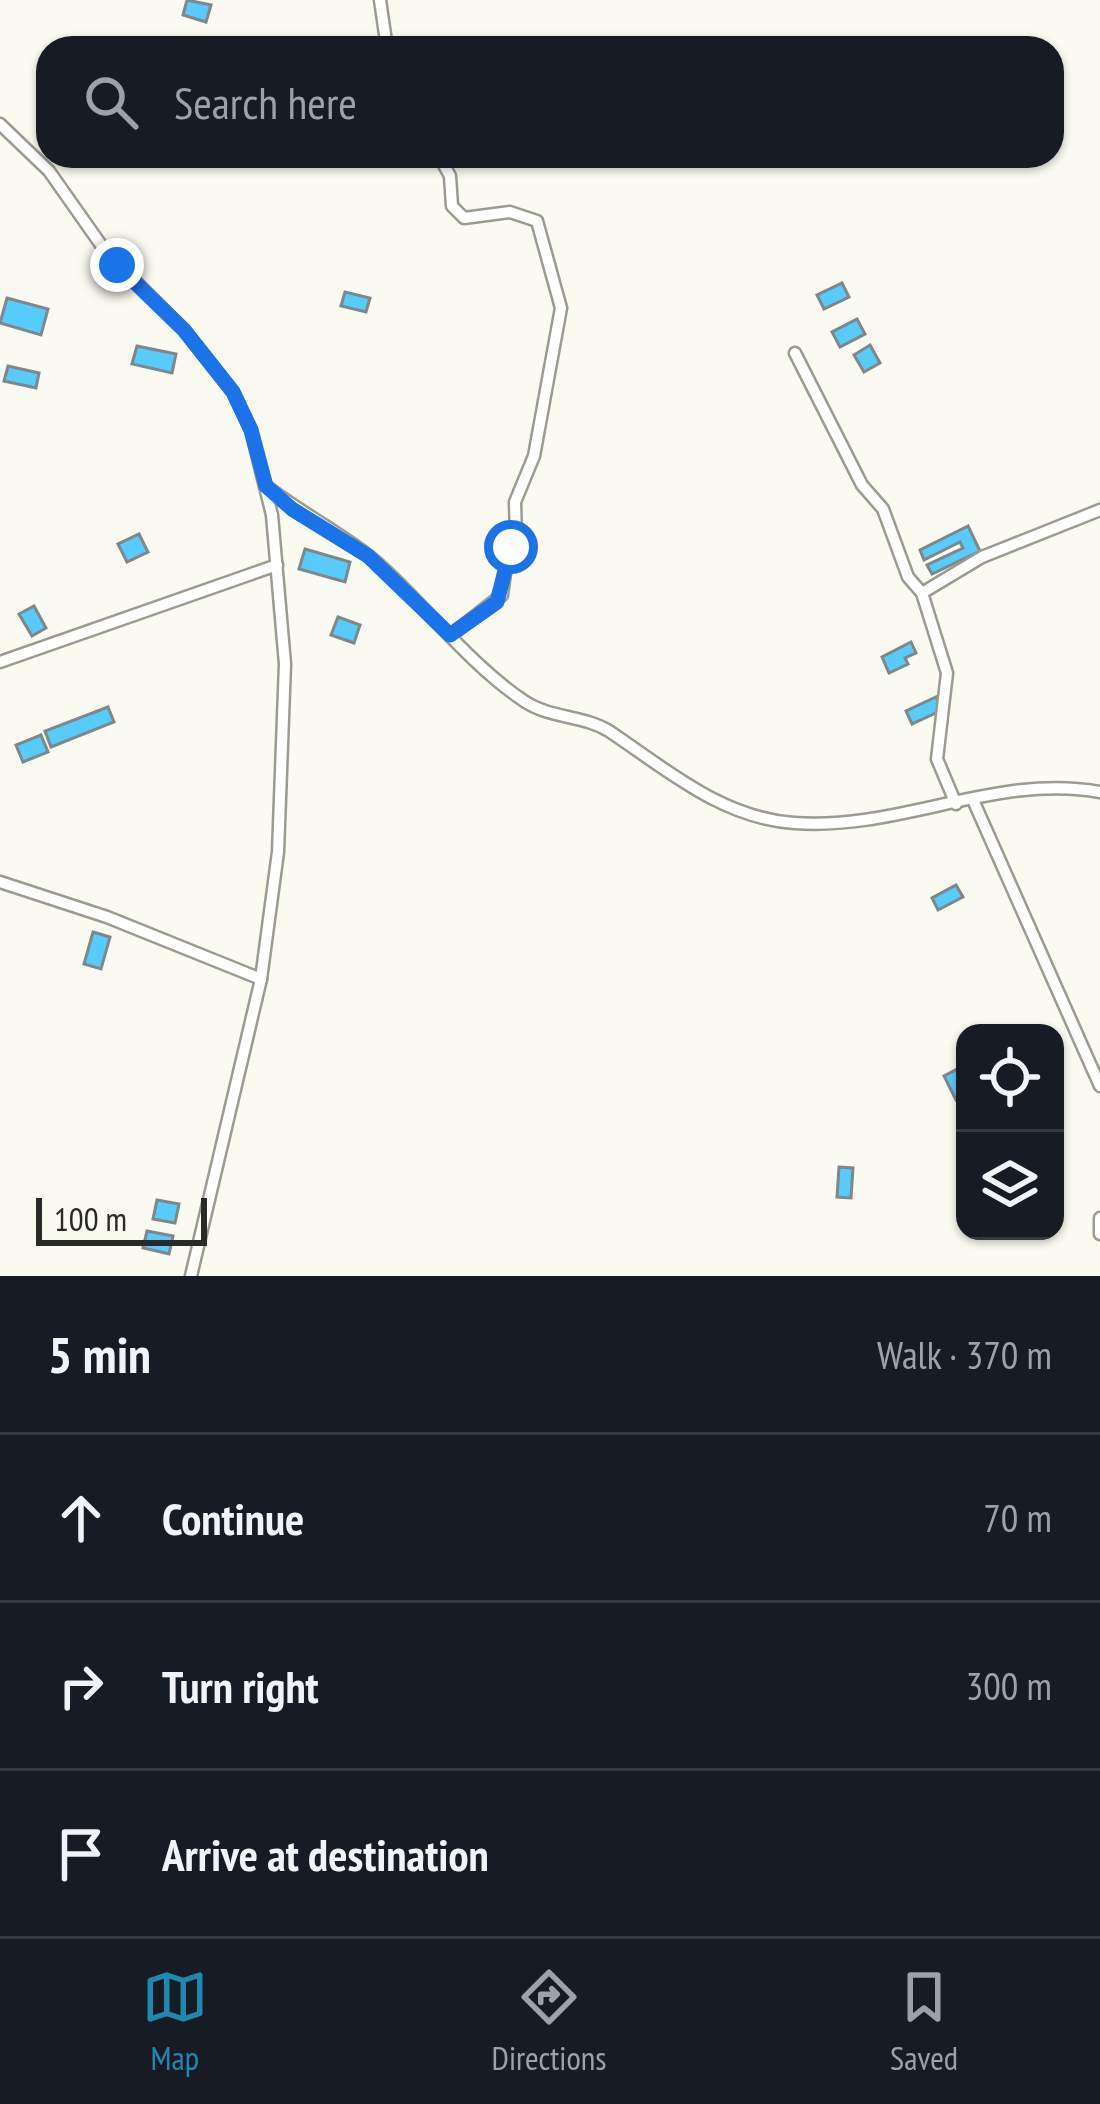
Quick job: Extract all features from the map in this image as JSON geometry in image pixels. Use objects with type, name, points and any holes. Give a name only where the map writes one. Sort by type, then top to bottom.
[{"type":"street","points":[[380,0],[385,36]]},
{"type":"street","points":[[0,124],[36,159]]},
{"type":"street","points":[[45,168],[106,253],[184,330],[233,392],[251,430],[272,515],[285,664],[282,794],[262,980],[190,1276]]},
{"type":"street","points":[[446,168],[452,206],[464,218],[510,212],[537,221],[561,308],[534,456],[517,488],[517,538],[506,560],[502,595],[450,635]]},
{"type":"street","points":[[795,353],[862,485],[883,509],[908,577],[922,593],[947,673],[937,758],[956,804]]},
{"type":"street","points":[[266,486],[292,509],[368,556],[536,710],[601,726],[664,773],[756,816],[833,824],[1058,784],[1100,792]]},
{"type":"street","points":[[272,515],[292,509]]},
{"type":"street","points":[[922,593],[982,557],[1100,510]]},
{"type":"street","points":[[0,662],[277,565]]},
{"type":"street","points":[[973,800],[1100,1086]]},
{"type":"street","points":[[0,882],[107,917],[262,980]]},
{"type":"street","points":[[1100,1218],[1100,1234]]},
{"type":"building","points":[[187,0],[211,5],[206,22],[183,15]]},
{"type":"building","points":[[842,283],[849,297],[824,309],[817,295]]},
{"type":"building","points":[[345,292],[370,298],[366,312],[341,306]]},
{"type":"building","points":[[7,298],[48,309],[41,335],[0,323]]},
{"type":"building","points":[[857,319],[865,334],[840,347],[832,332]]},
{"type":"building","points":[[870,345],[880,363],[864,372],[854,355]]},
{"type":"building","points":[[137,346],[176,354],[172,373],[132,364]]},
{"type":"building","points":[[8,366],[39,373],[36,388],[4,381]]},
{"type":"building","points":[[968,526],[980,551],[932,574],[927,565],[963,548],[960,542],[924,560],[920,550]]},
{"type":"building","points":[[139,534],[148,552],[127,562],[118,544]]},
{"type":"building","points":[[305,549],[350,562],[345,582],[299,569]]},
{"type":"building","points":[[34,606],[46,628],[32,636],[19,614]]},
{"type":"building","points":[[338,617],[360,625],[354,643],[331,635]]},
{"type":"building","points":[[911,642],[916,653],[905,658],[908,664],[889,673],[882,657]]},
{"type":"building","points":[[936,697],[942,710],[912,724],[906,711]]},
{"type":"building","points":[[108,707],[114,722],[51,747],[45,731]]},
{"type":"building","points":[[41,735],[48,752],[23,762],[16,745]]},
{"type":"building","points":[[956,885],[963,897],[938,910],[932,898]]},
{"type":"building","points":[[93,932],[110,937],[101,969],[84,964]]},
{"type":"building","points":[[956,1070],[956,1100],[944,1076]]},
{"type":"building","points":[[839,1167],[853,1168],[851,1198],[837,1197]]},
{"type":"building","points":[[157,1200],[179,1204],[175,1223],[153,1219]]},
{"type":"building","points":[[147,1231],[173,1236],[169,1254],[143,1248]]},
{"type":"route","points":[[117,265],[184,330],[233,392],[251,430],[266,486],[292,509],[368,556],[450,635],[502,595],[511,547]]}]
